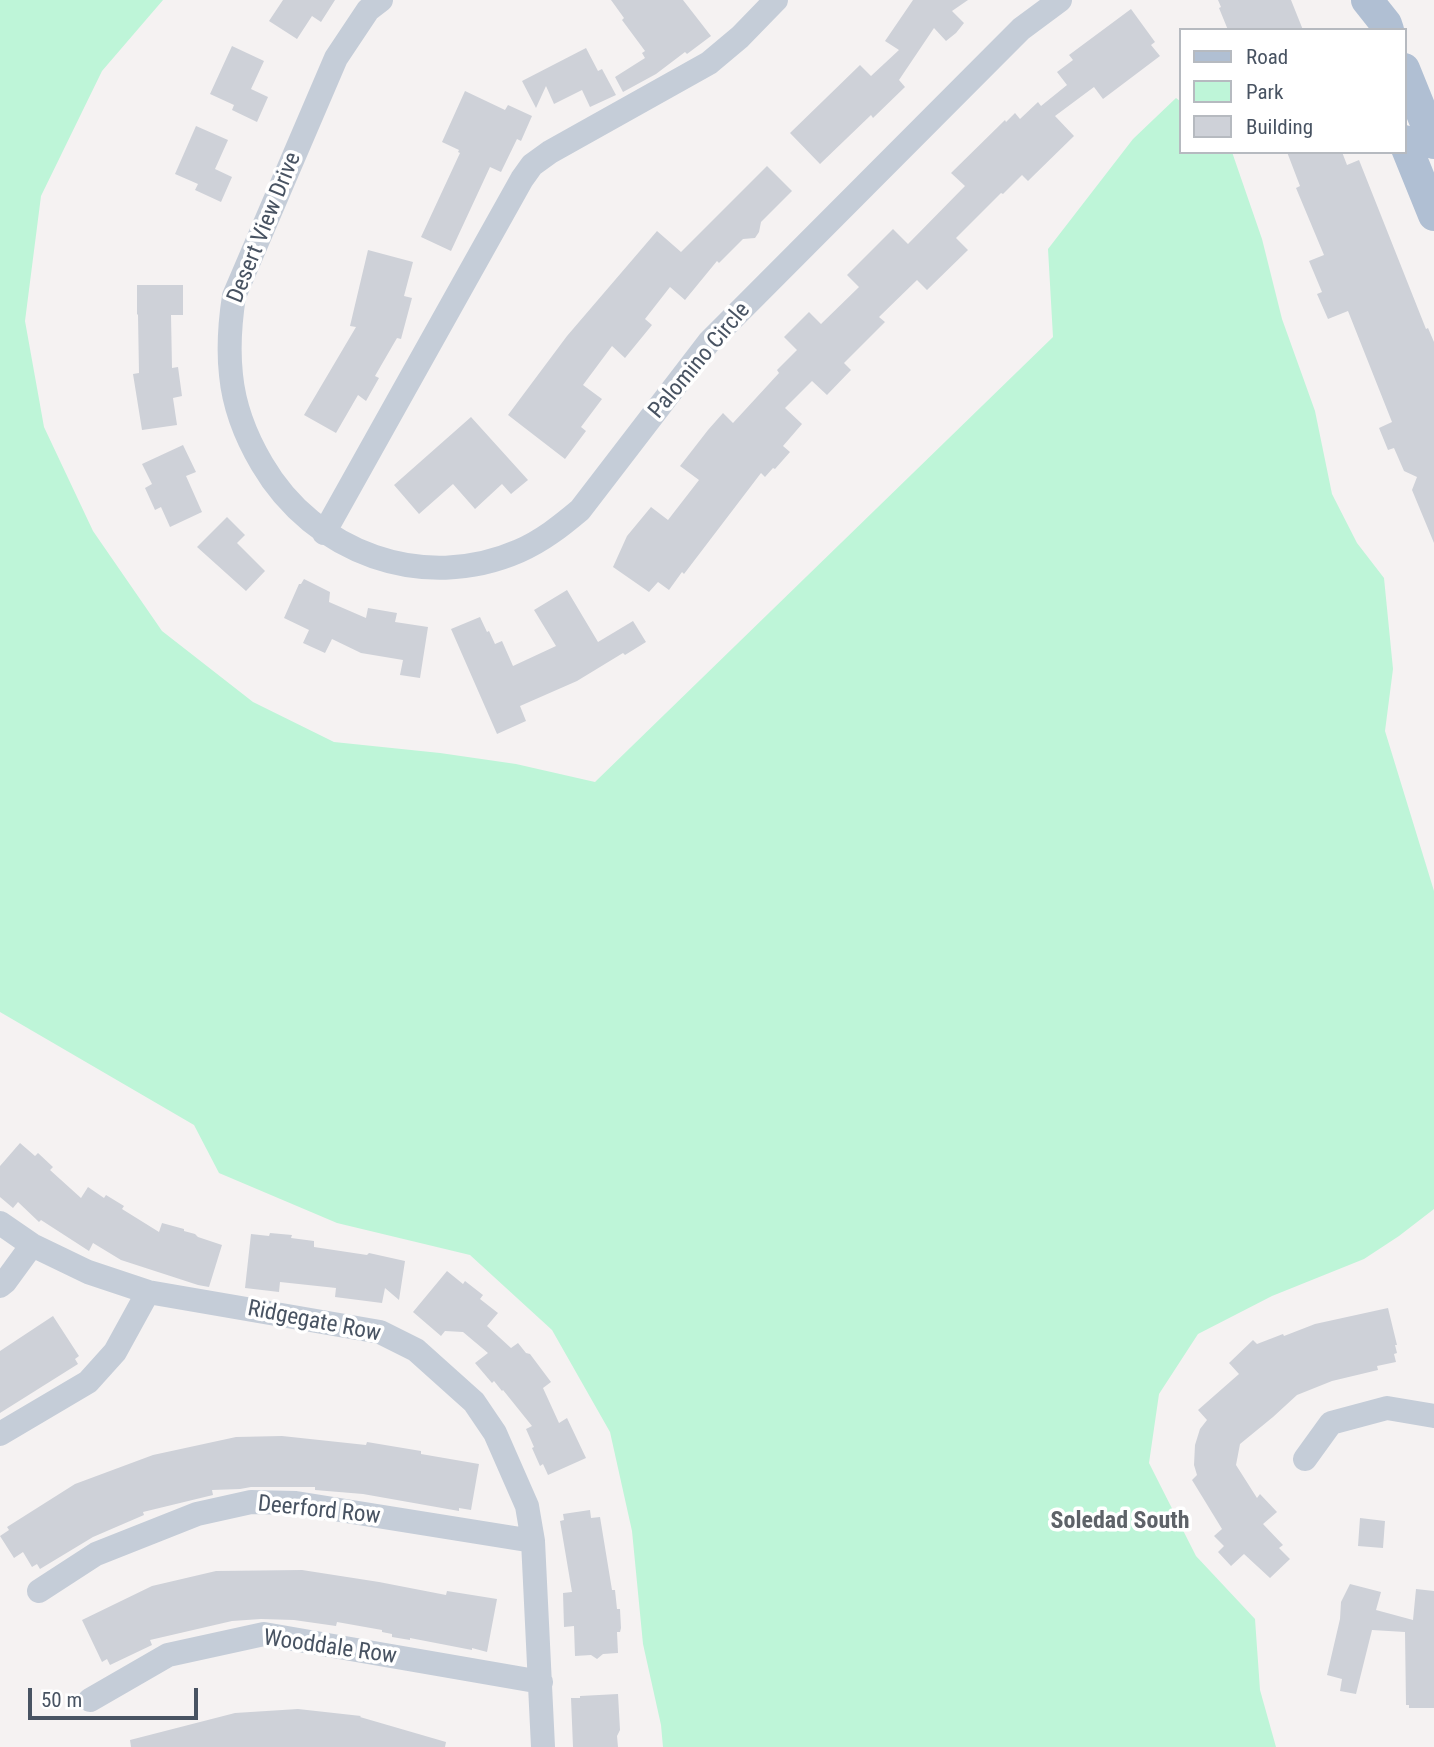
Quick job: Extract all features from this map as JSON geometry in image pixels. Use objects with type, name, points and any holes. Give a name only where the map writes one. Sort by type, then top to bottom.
[{"type":"main road","points":[[1359,28],[1360,0]]},
{"type":"main road","points":[[1367,0],[1387,28]]},
{"type":"main road","points":[[1406,74],[1434,143]]},
{"type":"main road","points":[[1406,146],[1434,215]]},
{"type":"street","name":"Desert View Drive","points":[[324,533],[285,497],[269,476],[244,429],[231,377],[230,323],[234,296],[336,58],[368,10],[381,0]]},
{"type":"street","points":[[324,533],[532,166],[550,152],[709,63],[740,37],[776,0]]},
{"type":"street","name":"Palomino Circle","points":[[324,533],[369,556],[393,563],[444,568],[506,556],[540,540],[561,526],[580,510],[709,342],[1021,29],[1060,0]]},
{"type":"street","name":"Ridgegate Row","points":[[0,1223],[32,1245],[88,1272],[148,1292],[380,1332],[416,1350],[474,1402],[495,1433],[527,1506],[533,1541],[543,1747]]},
{"type":"street","points":[[0,1286],[32,1245]]},
{"type":"street","points":[[0,1434],[88,1382],[115,1352],[148,1292]]},
{"type":"street","points":[[1306,1459],[1331,1423],[1387,1408],[1434,1416]]},
{"type":"street","name":"Deerford Row","points":[[39,1591],[96,1554],[197,1514],[251,1502],[296,1503],[533,1541]]},
{"type":"street","name":"Wooddale Row","points":[[90,1700],[168,1655],[264,1634],[541,1682]]},
{"type":"green space","points":[[0,0],[163,0],[102,71],[41,196],[25,321],[44,427],[93,531],[162,631],[253,702],[334,742],[516,764],[595,782],[1053,337],[1048,249],[1133,139],[1176,98],[1178,154],[1233,154],[1262,239],[1282,319],[1315,411],[1332,494],[1357,543],[1384,578],[1393,669],[1385,731],[1434,891],[1434,1209],[1364,1259],[1272,1296],[1198,1334],[1159,1394],[1149,1463],[1196,1556],[1255,1619],[1260,1690],[1276,1747],[663,1747],[661,1725],[643,1644],[632,1531],[610,1432],[552,1330],[470,1255],[337,1223],[219,1173],[194,1125],[0,1012]]},
{"type":"building","points":[[283,0],[335,0],[321,22],[312,16],[297,39],[269,21]]},
{"type":"building","points":[[611,0],[683,0],[711,36],[656,74],[623,92],[615,77],[645,58],[642,53],[645,51]]},
{"type":"building","points":[[913,0],[968,0],[952,11],[964,23],[946,41],[934,28],[899,80],[905,87],[820,164],[790,133],[860,65],[871,76],[899,50],[885,41]]},
{"type":"building","points":[[1218,0],[1291,0],[1302,28],[1227,28],[1219,8],[1221,7]]},
{"type":"building","points":[[1131,9],[1155,42],[1151,45],[1160,56],[1103,99],[1094,87],[1055,116],[1074,136],[1028,181],[1022,175],[1001,193],[956,238],[968,250],[927,290],[917,280],[879,317],[885,322],[844,363],[851,370],[827,395],[812,381],[785,408],[802,424],[783,446],[790,452],[765,477],[761,473],[684,574],[682,572],[669,590],[658,582],[649,592],[613,567],[627,536],[651,507],[668,520],[699,480],[680,466],[708,430],[723,413],[733,423],[797,350],[784,337],[809,312],[821,324],[859,287],[847,275],[893,229],[908,244],[965,186],[951,173],[1005,120],[1006,122],[1015,113],[1020,119],[1038,102],[1041,106],[1067,85],[1057,72],[1073,60],[1069,55]]},
{"type":"building","points":[[232,46],[264,61],[251,89],[268,97],[257,122],[232,110],[234,105],[210,94]]},
{"type":"building","points":[[586,48],[598,71],[602,69],[616,95],[590,107],[582,90],[554,104],[546,86],[536,108],[522,81]]},
{"type":"building","points":[[465,91],[505,110],[508,105],[532,116],[521,141],[517,139],[501,172],[490,167],[451,251],[421,237],[460,153],[442,142]]},
{"type":"building","points":[[196,126],[228,140],[215,169],[232,177],[221,202],[195,190],[198,184],[175,174]]},
{"type":"building","points":[[1288,154],[1343,154],[1347,165],[1359,160],[1426,329],[1428,328],[1434,342],[1434,543],[1412,490],[1417,477],[1404,471],[1394,448],[1388,450],[1379,428],[1392,422],[1348,311],[1328,319],[1317,294],[1322,292],[1309,261],[1324,255],[1296,188],[1300,186]]},
{"type":"building","points":[[767,166],[792,191],[761,222],[755,238],[743,239],[719,263],[717,261],[685,300],[670,287],[645,319],[652,325],[625,358],[612,346],[583,385],[602,399],[581,427],[586,431],[565,459],[508,415],[567,336],[657,231],[681,252]]},
{"type":"building","points":[[368,250],[413,262],[404,296],[412,298],[401,339],[397,338],[375,376],[379,378],[366,401],[358,395],[336,433],[304,415],[356,327],[350,326]]},
{"type":"building","points":[[137,285],[183,285],[183,315],[171,315],[172,368],[178,367],[182,396],[173,398],[177,425],[142,430],[133,374],[139,373]]},
{"type":"building","points":[[471,417],[528,480],[511,494],[502,484],[475,509],[453,484],[419,514],[394,485]]},
{"type":"building","points":[[183,445],[196,472],[186,476],[202,512],[170,527],[161,507],[155,510],[145,488],[152,484],[142,464]]},
{"type":"building","points":[[227,517],[245,535],[237,543],[265,571],[246,591],[197,547]]},
{"type":"building","points":[[304,579],[330,592],[329,602],[366,618],[368,608],[397,613],[395,622],[428,627],[420,678],[400,675],[403,660],[361,653],[332,639],[325,653],[303,643],[309,630],[284,618],[299,584]]},
{"type":"building","points":[[567,590],[598,642],[633,621],[646,642],[577,681],[520,706],[526,721],[497,734],[451,629],[480,617],[495,644],[502,641],[513,666],[556,646],[534,610]]},
{"type":"building","points":[[20,1143],[35,1156],[38,1153],[53,1167],[50,1170],[81,1198],[88,1187],[104,1198],[106,1195],[124,1206],[122,1209],[159,1232],[162,1223],[222,1245],[209,1287],[121,1260],[93,1243],[89,1251],[41,1220],[39,1222],[18,1202],[13,1208],[0,1197],[0,1166]]},
{"type":"building","points":[[270,1233],[314,1241],[314,1247],[367,1255],[369,1253],[405,1261],[399,1300],[385,1288],[382,1303],[335,1297],[336,1288],[280,1282],[279,1292],[245,1288],[251,1234],[269,1236]]},
{"type":"building","points":[[447,1271],[483,1295],[480,1299],[498,1313],[487,1326],[511,1348],[518,1343],[551,1382],[543,1388],[559,1423],[567,1418],[586,1458],[548,1475],[543,1464],[540,1466],[532,1448],[534,1447],[526,1429],[532,1426],[503,1390],[494,1381],[492,1383],[475,1363],[488,1353],[463,1332],[445,1331],[441,1336],[413,1312]]},
{"type":"building","points":[[1388,1308],[1397,1345],[1397,1353],[1394,1354],[1396,1362],[1377,1366],[1378,1370],[1332,1381],[1297,1395],[1240,1444],[1236,1465],[1257,1498],[1260,1494],[1277,1512],[1263,1524],[1283,1545],[1279,1548],[1290,1559],[1270,1578],[1244,1554],[1231,1566],[1218,1552],[1224,1546],[1214,1536],[1222,1529],[1192,1480],[1197,1475],[1194,1465],[1195,1445],[1200,1429],[1207,1420],[1198,1410],[1239,1374],[1229,1363],[1253,1340],[1257,1344],[1315,1324]]},
{"type":"building","points":[[53,1316],[79,1356],[75,1359],[78,1364],[0,1413],[0,1351]]},
{"type":"building","points":[[282,1436],[366,1445],[367,1442],[479,1464],[471,1510],[459,1508],[459,1511],[363,1494],[315,1490],[315,1487],[212,1490],[213,1495],[143,1512],[144,1515],[93,1537],[40,1569],[37,1564],[32,1567],[23,1552],[14,1558],[0,1536],[9,1530],[7,1527],[75,1484],[153,1455],[236,1437]]},
{"type":"building","points":[[590,1510],[591,1518],[600,1517],[612,1590],[615,1590],[617,1609],[620,1609],[621,1628],[620,1632],[617,1632],[618,1653],[603,1654],[597,1659],[591,1655],[575,1656],[574,1626],[564,1627],[563,1593],[572,1592],[560,1521],[564,1520],[563,1514]]},
{"type":"building","points":[[1360,1518],[1385,1521],[1383,1548],[1358,1546]]},
{"type":"building","points":[[302,1570],[446,1595],[447,1591],[497,1599],[487,1652],[392,1637],[392,1634],[382,1630],[337,1622],[336,1626],[261,1619],[232,1621],[150,1640],[152,1645],[110,1665],[107,1659],[102,1662],[82,1620],[152,1586],[216,1571]]},
{"type":"building","points":[[1350,1584],[1381,1592],[1376,1610],[1413,1620],[1416,1589],[1434,1591],[1434,1708],[1409,1708],[1409,1705],[1406,1705],[1405,1632],[1372,1630],[1356,1694],[1340,1691],[1342,1679],[1327,1675],[1340,1619],[1341,1602]]},
{"type":"building","points":[[618,1694],[618,1747],[573,1747],[571,1698]]},
{"type":"building","points":[[298,1709],[361,1716],[446,1742],[445,1747],[131,1747],[130,1740],[235,1713]]},
{"type":"district","name":"Soledad South","points":[[1120,1522]]}]
